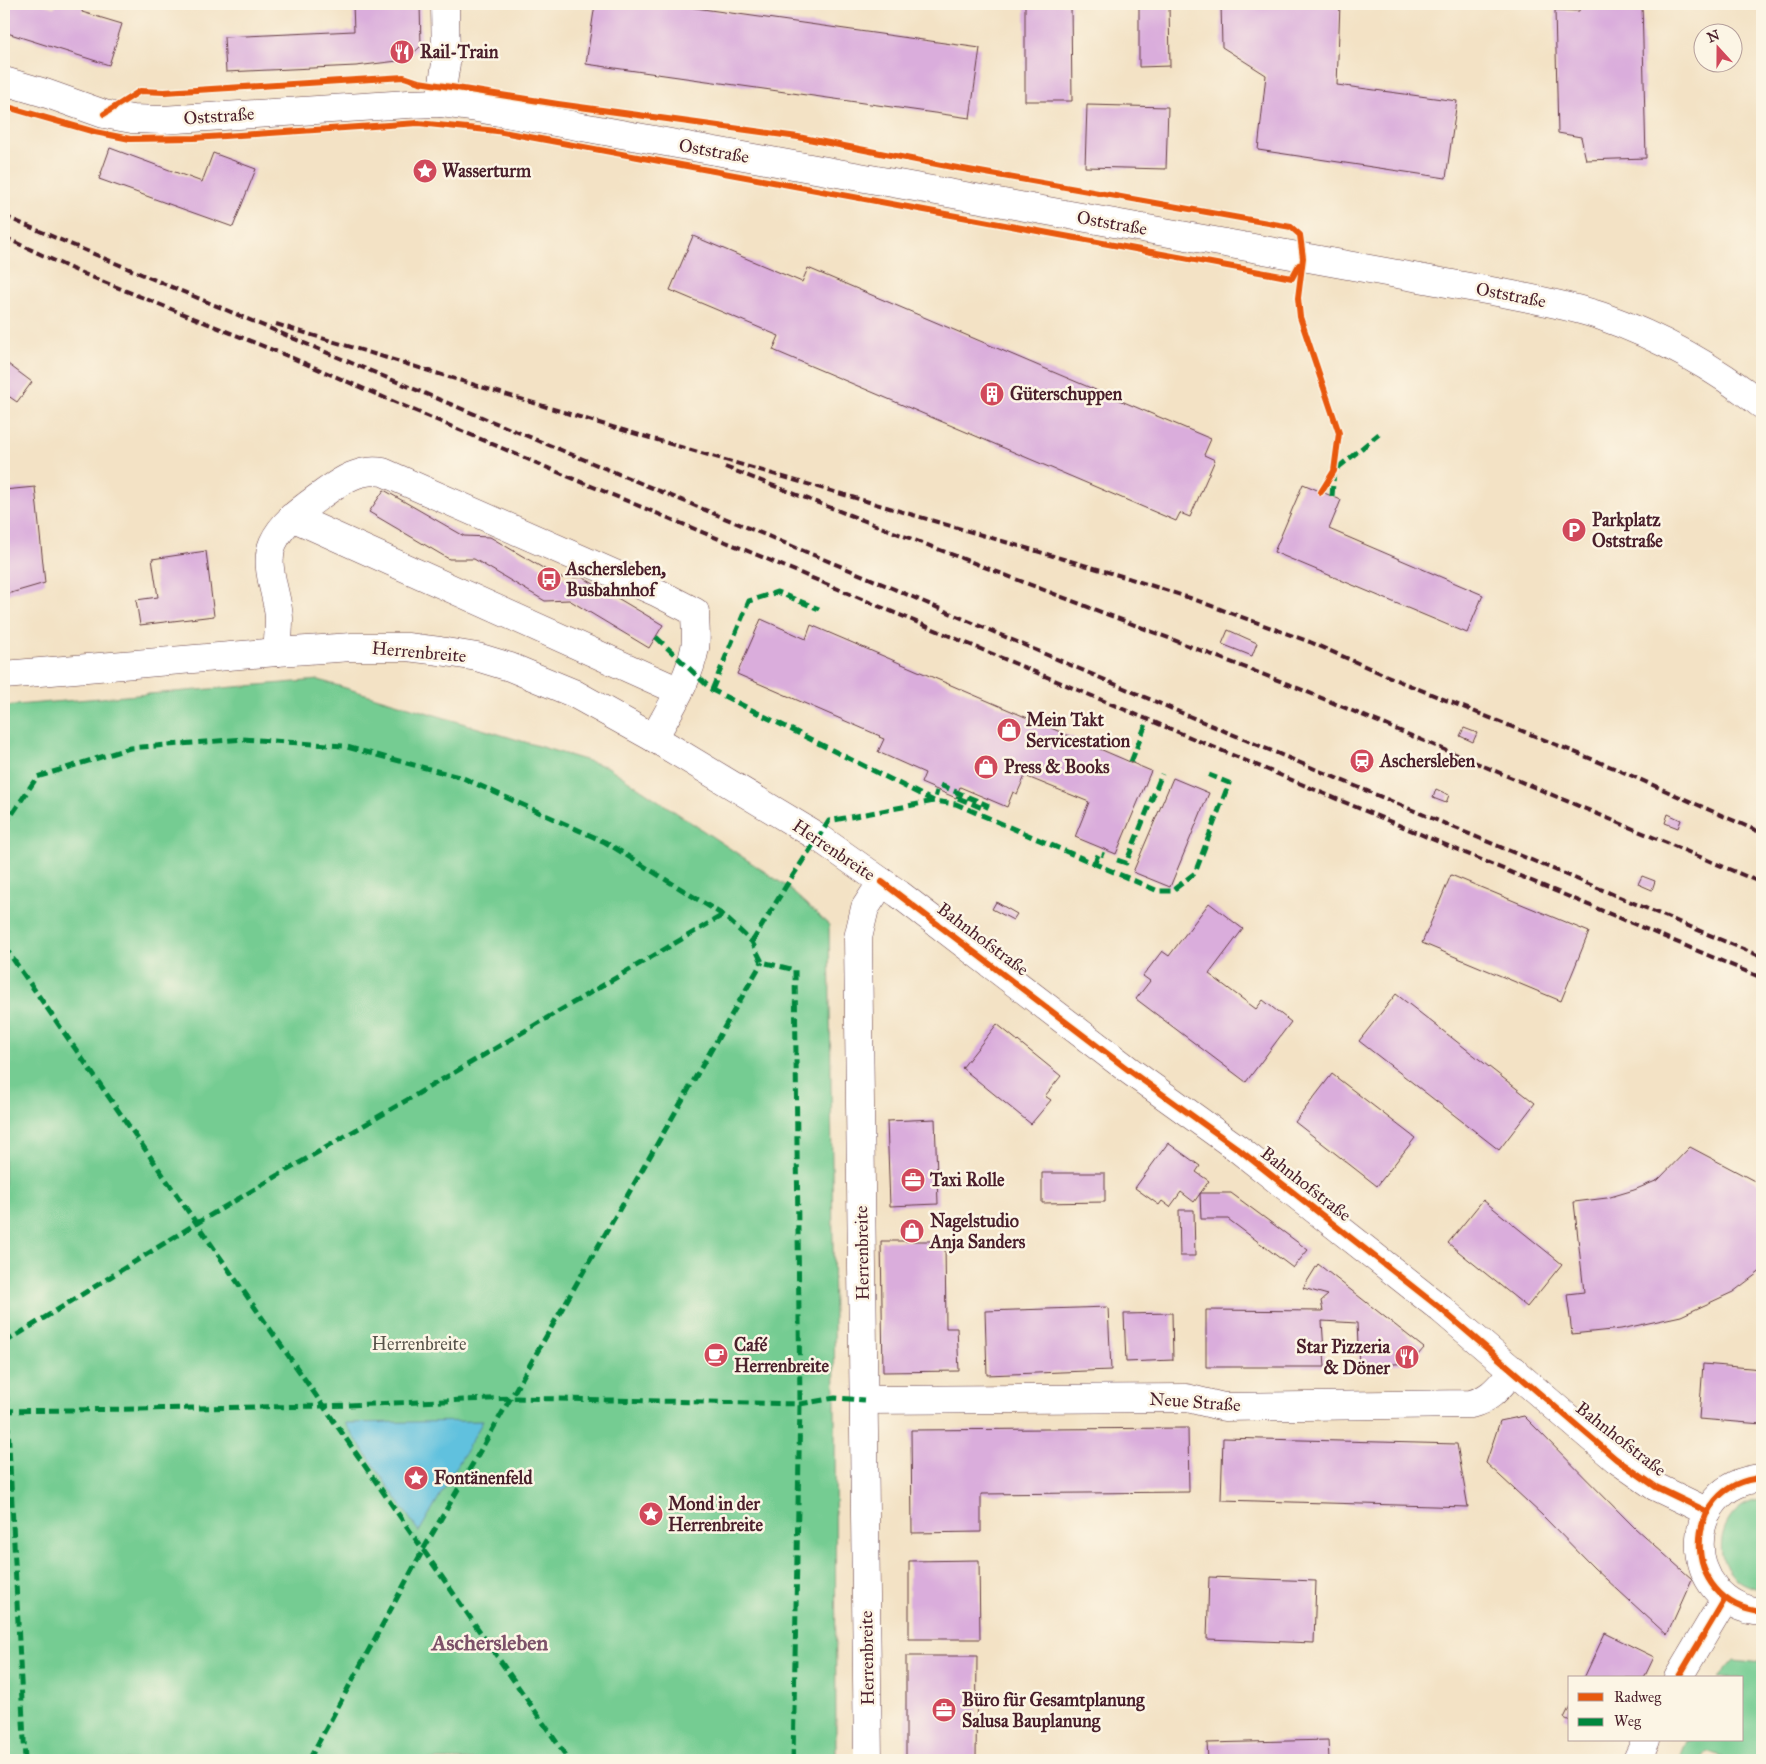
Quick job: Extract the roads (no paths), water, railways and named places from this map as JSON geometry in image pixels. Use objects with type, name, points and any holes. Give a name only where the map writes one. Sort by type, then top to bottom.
[{"type":"street","points":[[440,103],[446,63],[444,4]]},
{"type":"street","name":"Oststraße","points":[[4,81],[104,114],[132,119],[162,120],[408,104],[440,103],[477,108],[1553,303],[1600,316],[1647,334],[1685,352],[1724,376],[1762,405]]},
{"type":"street","points":[[277,652],[279,618],[270,555],[273,543],[292,517],[342,479],[373,470],[383,472],[658,593],[695,612],[695,647],[679,692],[654,738]]},
{"type":"street","points":[[292,517],[679,692]]},
{"type":"street","name":"Herrenbreite","points":[[4,675],[277,652],[352,648],[407,648],[477,657],[510,667],[566,690],[654,738],[818,837],[882,882],[865,908],[858,938],[868,1760]]},
{"type":"street","name":"Bahnhofstraße","points":[[882,882],[1130,1071],[1237,1148],[1441,1310],[1631,1470],[1656,1487],[1708,1512]]},
{"type":"street","name":"Neue Straße","points":[[864,1400],[1187,1398],[1224,1407],[1471,1404],[1491,1396],[1514,1370]]},
{"type":"street","points":[[1762,1478],[1748,1480],[1732,1487],[1718,1498],[1708,1512],[1700,1535],[1700,1559],[1709,1581],[1726,1599],[1741,1608],[1762,1612]]},
{"type":"street","points":[[1679,1676],[1726,1599]]},
{"type":"street","points":[[1637,1760],[1645,1742]]},
{"type":"water","name":"Fontänenfeld","points":[[483,1421],[419,1532],[345,1423]]},
{"type":"railway","points":[[4,216],[864,576],[1184,714],[1762,957]]},
{"type":"railway","points":[[4,237],[72,269],[290,357],[562,474],[1762,978]]},
{"type":"railway","points":[[276,324],[599,423],[1125,577],[1190,598],[1310,642],[1401,682],[1614,768],[1762,833]]},
{"type":"railway","points":[[725,467],[1293,686],[1762,883]]},
{"type":"place","name":"Rail-Train","points":[[402,52]]},
{"type":"place","name":"Wasserturm","points":[[425,171]]},
{"type":"place","name":"Güterschuppen","points":[[992,394]]},
{"type":"place","name":"Parkplatz Oststraße","points":[[1574,530]]},
{"type":"place","name":"Aschersleben, Busbahnhof","points":[[549,579]]},
{"type":"place","name":"Mein Takt Servicestation","points":[[1009,730]]},
{"type":"place","name":"Aschersleben","points":[[1362,761]]},
{"type":"place","name":"Press & Books","points":[[986,767]]},
{"type":"place","name":"Taxi Rolle","points":[[913,1180]]},
{"type":"place","name":"Nagelstudio Anja Sanders","points":[[912,1231]]},
{"type":"place","name":"Café Herrenbreite","points":[[716,1355]]},
{"type":"place","name":"Star Pizzeria & Döner","points":[[1407,1357]]},
{"type":"place","name":"Fontänenfeld","points":[[416,1478]]},
{"type":"place","name":"Mond in der Herrenbreite","points":[[651,1514]]},
{"type":"place","name":"Büro für Gesamtplanung Salusa Bauplanung","points":[[944,1710]]},
{"type":"district","name":"Aschersleben","points":[[490,1642]]}]
